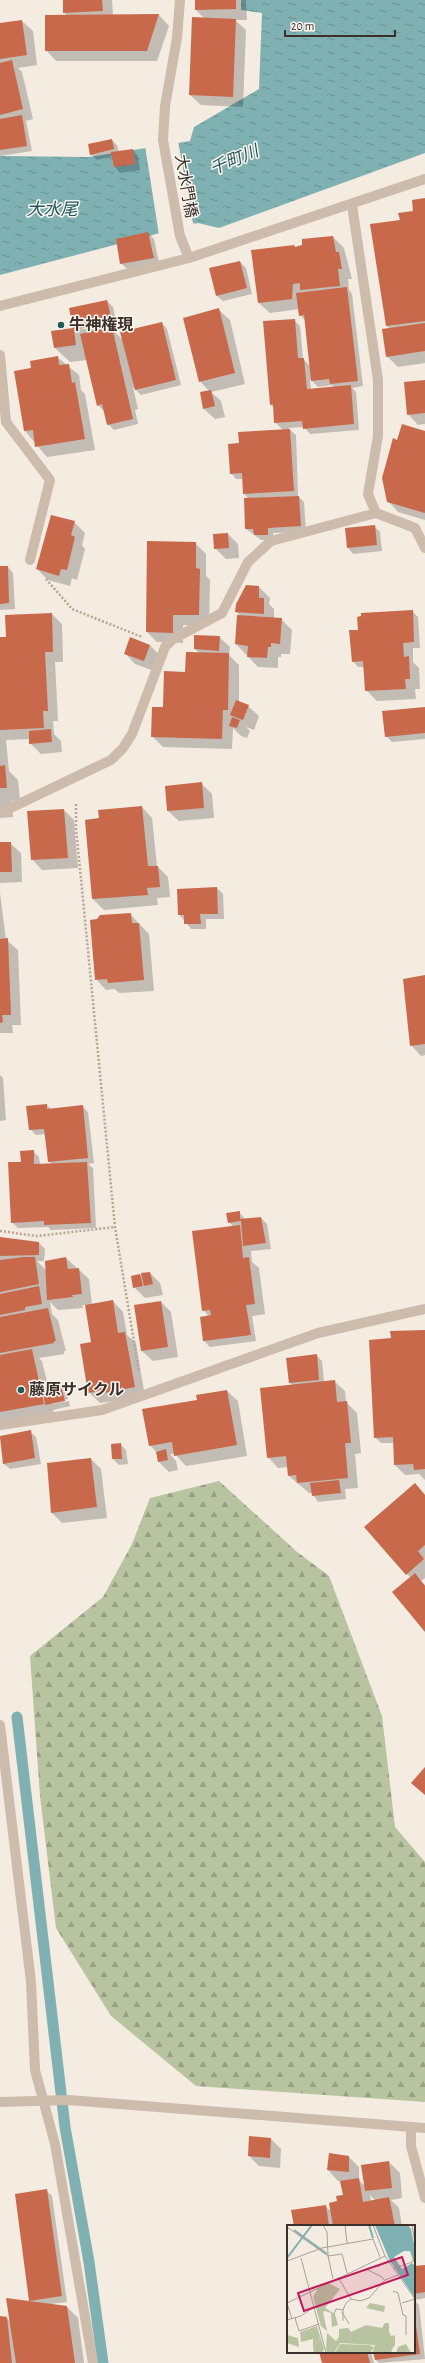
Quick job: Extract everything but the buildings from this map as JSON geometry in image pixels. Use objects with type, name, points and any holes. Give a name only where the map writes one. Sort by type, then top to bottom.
[{"type":"street","name":"大水門橋","points":[[180,0],[176,44],[165,106],[163,140],[180,236],[189,258]]},
{"type":"street","points":[[0,306],[189,258],[352,205],[425,179]]},
{"type":"street","points":[[352,205],[378,380],[378,436],[368,494],[376,513]]},
{"type":"street","points":[[0,355],[6,422],[50,480],[30,560]]},
{"type":"street","points":[[0,813],[76,775],[111,760],[123,748],[132,734],[165,647],[173,639],[222,613],[248,562],[271,541],[376,513],[415,528],[425,548]]},
{"type":"street","points":[[0,1425],[102,1410],[143,1394],[318,1333],[425,1309]]},
{"type":"street","points":[[0,1725],[31,1982],[35,2070],[42,2101],[56,2144],[93,2363]]},
{"type":"street","points":[[0,2102],[68,2100],[425,2128]]},
{"type":"street","points":[[411,2127],[411,2146],[425,2198]]},
{"type":"path","points":[[30,560],[72,609],[165,647]]},
{"type":"path","points":[[76,775],[76,828],[115,1227],[143,1394]]},
{"type":"path","points":[[0,1231],[37,1236],[115,1227]]},
{"type":"green space","points":[[219,1481],[296,1551],[329,1576],[382,1716],[395,1827],[425,1862],[425,2102],[196,2086],[111,2016],[56,1928],[40,1796],[30,1656],[103,1597],[132,1544],[150,1498]]},
{"type":"water","points":[[241,0],[425,0],[425,153],[219,228],[198,223],[0,275],[0,156],[89,157],[190,141],[194,127],[259,89],[262,13],[241,10]]},
{"type":"pier","points":[[178,141],[193,223],[199,225],[159,235],[145,146]]},
{"type":"waterway","points":[[17,1717],[65,2127],[89,2262],[103,2363]]},
{"type":"place","name":"牛神権現","points":[[61,325]]},
{"type":"place","name":"藤原サイクル","points":[[21,1390]]},
{"type":"water label","name":"千町川","points":[[234,160]]},
{"type":"water label","name":"大水尾","points":[[52,209]]}]
